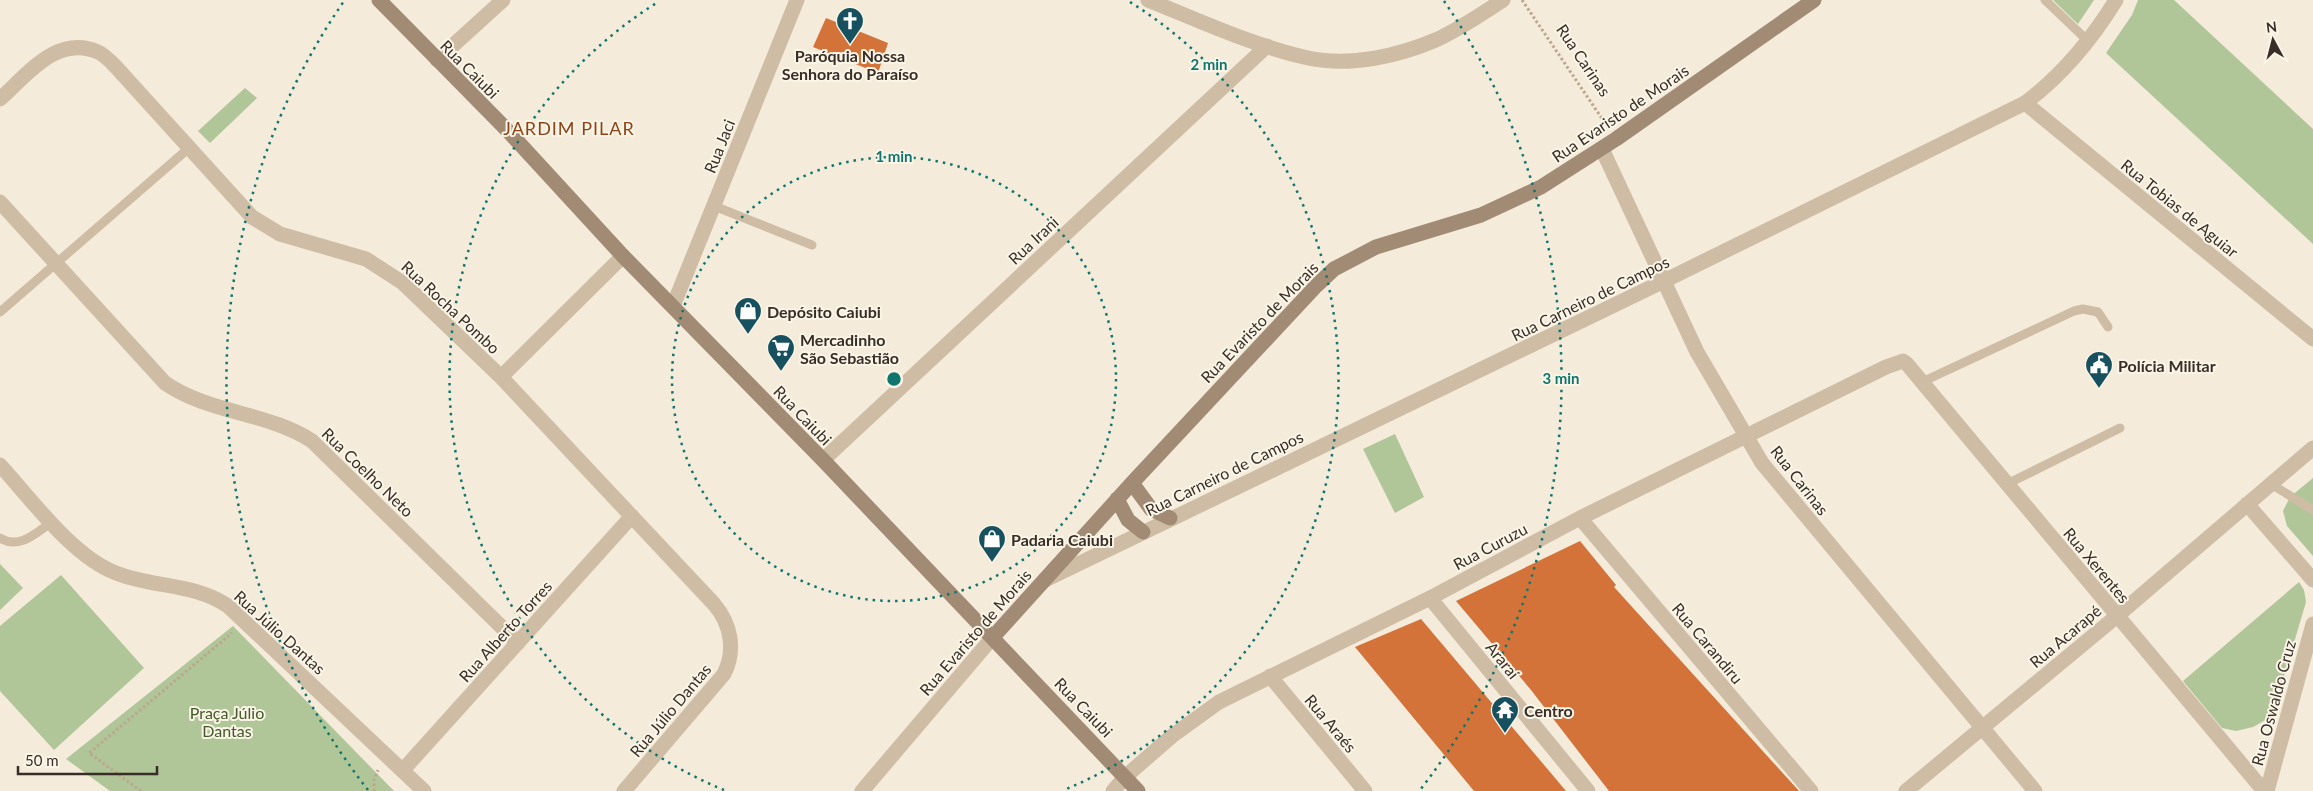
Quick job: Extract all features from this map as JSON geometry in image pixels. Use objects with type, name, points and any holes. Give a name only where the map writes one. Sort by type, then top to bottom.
[{"type":"street","name":"Rua Caiubi","points":[[379,0],[509,132],[623,256],[823,460],[1126,776],[1138,791]]},
{"type":"street","points":[[436,60],[503,0]]},
{"type":"street","name":"Rua Jaci","points":[[673,306],[797,0]]},
{"type":"street","points":[[1148,0],[1267,46],[1310,58],[1342,61],[1374,58],[1403,52],[1438,39],[1503,0]]},
{"type":"street","name":"Rua Evaristo de Morais","points":[[862,791],[993,637],[1117,499],[1316,286],[1334,270],[1376,247],[1481,215],[1511,202],[1602,149],[1814,0]]},
{"type":"street","name":"Rua Carneiro de Campos","points":[[1043,581],[2025,104],[2043,89],[2088,41],[2116,0]]},
{"type":"street","name":"Rua Irani","points":[[823,460],[1267,46]]},
{"type":"street","name":"Rua Rocha Pombo","points":[[0,99],[47,56],[61,49],[77,47],[99,52],[116,67],[252,217],[280,234],[366,259],[403,283],[501,377],[720,612],[728,626],[731,645]]},
{"type":"street","name":"Rua Tobias de Aguiar","points":[[2025,104],[2313,339]]},
{"type":"street","name":"Rua Carinas","points":[[1602,149],[1697,352],[1762,463],[2035,791]]},
{"type":"street","name":"Rua Coelho Neto","points":[[0,202],[165,383],[179,393],[198,401],[296,430],[312,442],[518,643]]},
{"type":"street","points":[[501,377],[623,256]]},
{"type":"street","name":"Rua Curuzu","points":[[1113,791],[1126,776],[1172,736],[1219,702],[1430,598],[1580,518],[1746,435],[1896,362],[1902,361]]},
{"type":"street","name":"Rua Xerentes","points":[[1902,361],[1922,382],[2266,791]]},
{"type":"street","name":"Rua Acarapé","points":[[1906,791],[2117,616],[2313,448]]},
{"type":"street","name":"Rua Júlio Dantas","points":[[0,465],[72,543],[103,568],[131,578],[202,592],[228,606],[424,791]]},
{"type":"street","points":[[1132,483],[1151,508],[1170,518]]},
{"type":"street","points":[[1117,499],[1128,520],[1143,532]]},
{"type":"street","points":[[2247,504],[2313,580]]},
{"type":"street","name":"Rua Alberto Torres","points":[[403,770],[632,516]]},
{"type":"street","name":"Rua Carandiru","points":[[1580,518],[1811,791]]},
{"type":"street","name":"Araraí","points":[[1430,598],[1588,791]]},
{"type":"street","name":"Rua Oswaldo Cruz","points":[[2266,791],[2313,624]]},
{"type":"street","name":"Rua Júlio Dantas","points":[[624,791],[724,674],[728,666],[731,645]]},
{"type":"street","name":"Rua Araés","points":[[1270,676],[1365,791]]},
{"type":"lane","points":[[2045,0],[2088,41]]},
{"type":"lane","points":[[0,312],[189,148]]},
{"type":"lane","points":[[714,206],[812,245]]},
{"type":"lane","points":[[1922,382],[2074,311],[2083,309],[2098,312],[2108,327]]},
{"type":"lane","points":[[2007,484],[2120,428]]},
{"type":"lane","points":[[2271,484],[2313,510]]},
{"type":"lane","points":[[0,538],[8,544],[17,544],[52,522]]},
{"type":"path","name":"Rua Carinas","points":[[1522,0],[1616,139]]},
{"type":"path","points":[[142,791],[89,753],[234,632]]},
{"type":"path","points":[[374,791],[374,780],[380,767],[386,774]]},
{"type":"green space","points":[[2053,0],[2094,0],[2078,24]]},
{"type":"green space","points":[[2138,0],[2174,0],[2313,129],[2313,244],[2106,53],[2132,15]]},
{"type":"green space","points":[[245,88],[257,98],[210,143],[198,131]]},
{"type":"green space","points":[[1395,434],[1424,497],[1395,513],[1363,449]]},
{"type":"green space","points":[[2313,478],[2313,556],[2287,526],[2283,511],[2290,497]]},
{"type":"green space","points":[[0,564],[23,588],[0,610]]},
{"type":"green space","points":[[61,575],[144,668],[54,750],[0,691],[0,626]]},
{"type":"green space","points":[[2299,582],[2304,590],[2306,602],[2274,710],[2269,718],[2253,727],[2236,731],[2222,728],[2183,681]]},
{"type":"green space","name":"Praça Júlio Dantas","points":[[233,626],[394,791],[110,791],[66,759]]},
{"type":"building","name":"Paróquia Nossa Senhora do Paraíso","points":[[826,18],[888,43],[878,73],[813,47]]},
{"type":"building","points":[[1580,541],[1616,585],[1614,587],[1799,791],[1609,791],[1531,690],[1456,601]]},
{"type":"building","points":[[1421,619],[1566,791],[1474,791],[1355,647]]},
{"type":"place","name":"Paróquia Nossa Senhora do Paraíso","points":[[850,45]]},
{"type":"place","name":"Depósito Caiubi","points":[[748,335]]},
{"type":"place","name":"Mercadinho São Sebastião","points":[[781,372]]},
{"type":"place","name":"Polícia Militar","points":[[2099,389]]},
{"type":"place","name":"Padaria Caiubi","points":[[992,563]]},
{"type":"place","name":"Centro","points":[[1505,734]]},
{"type":"district","name":"JARDIM PILAR","points":[[569,128]]}]
